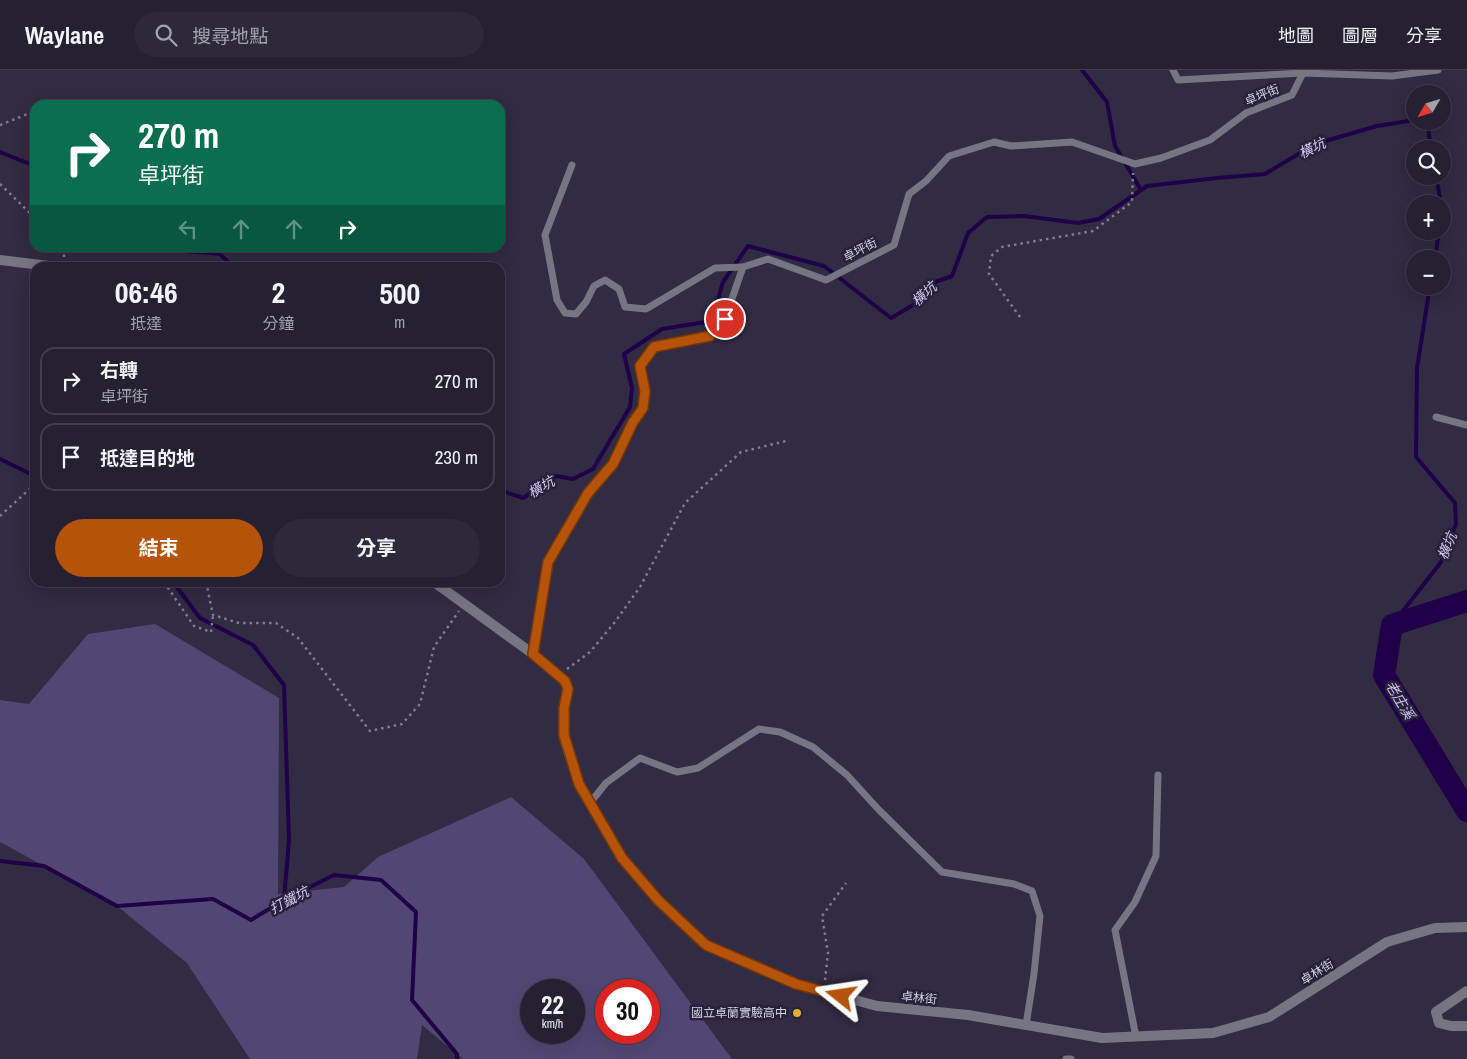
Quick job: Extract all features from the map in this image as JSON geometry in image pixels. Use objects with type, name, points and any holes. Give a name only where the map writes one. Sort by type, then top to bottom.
[{"type":"street","points":[[0,260],[30,264]]},
{"type":"street","name":"卓林街","points":[[441,587],[533,654],[565,681],[568,689],[564,708],[564,735],[579,784],[622,858],[658,900],[706,945],[796,984],[877,1006],[968,1015],[1102,1038],[1213,1033],[1270,1017],[1387,942],[1435,928],[1467,927]]},
{"type":"street","points":[[1467,991],[1436,1012],[1439,1023],[1451,1026],[1467,1026]]},
{"type":"lane","points":[[1173,70],[1178,80],[1303,73],[1392,76],[1438,70]]},
{"type":"lane","name":"卓坪街","points":[[572,165],[545,235],[557,300],[565,313],[576,314],[586,302],[594,286],[605,280],[618,289],[625,307],[646,309],[715,268],[743,266],[768,259],[826,280],[834,276],[894,245],[909,194],[926,181],[949,156],[994,142],[1011,146],[1072,142],[1134,164],[1162,158],[1210,140],[1246,112],[1292,95],[1303,73]]},
{"type":"lane","points":[[533,654],[548,562],[588,493],[613,464],[633,422],[643,408],[645,391],[640,366],[654,347],[710,336],[725,319],[743,266]]},
{"type":"lane","points":[[1436,417],[1467,425]]},
{"type":"lane","points":[[590,803],[606,784],[640,758],[677,772],[698,768],[759,729],[780,732],[813,747],[847,775],[879,810],[942,872],[1014,884],[1032,892],[1040,916],[1026,1025]]},
{"type":"lane","points":[[1136,1037],[1115,930],[1135,902],[1156,856],[1158,775]]},
{"type":"lane","points":[[1066,1059],[1071,1059]]},
{"type":"path","points":[[0,125],[30,113]]},
{"type":"path","points":[[1020,317],[989,274],[991,256],[1002,247],[1093,230],[1132,202],[1134,164]]},
{"type":"path","points":[[0,184],[30,213]]},
{"type":"path","points":[[558,675],[590,652],[615,622],[640,587],[685,503],[741,452],[786,441]]},
{"type":"path","points":[[0,516],[30,489]]},
{"type":"path","points":[[167,587],[194,626],[211,632],[213,615],[207,587]]},
{"type":"path","points":[[213,615],[239,623],[276,623],[298,638],[370,731],[402,724],[420,704],[434,647],[464,604]]},
{"type":"path","points":[[824,992],[828,953],[822,916],[846,883]]},
{"type":"shaded area","points":[[155,624],[279,698],[278,894],[344,887],[378,857],[511,797],[584,859],[732,1059],[463,1059],[422,1025],[417,1059],[250,1059],[187,963],[117,906],[0,842],[0,700],[29,704],[88,634]]},
{"type":"waterway","points":[[1082,70],[1107,102],[1115,146],[1141,190]]},
{"type":"waterway","name":"橫坑","points":[[505,492],[523,498],[556,476],[573,479],[593,469],[630,407],[632,388],[624,354],[662,329],[712,321],[723,282],[748,246],[824,266],[891,318],[920,301],[932,283],[952,276],[968,233],[987,217],[1024,216],[1078,223],[1099,219],[1147,186],[1265,174],[1315,144],[1377,126],[1406,121]]},
{"type":"waterway","name":"橫坑","points":[[1428,130],[1430,140]]},
{"type":"waterway","name":"橫坑","points":[[0,152],[30,164]]},
{"type":"waterway","name":"橫坑","points":[[1438,185],[1439,195]]},
{"type":"waterway","name":"橫坑","points":[[1436,250],[1438,240]]},
{"type":"waterway","name":"橫坑","points":[[197,252],[220,254],[228,262]]},
{"type":"waterway","name":"橫坑","points":[[1392,625],[1441,562],[1456,524],[1455,503],[1416,457],[1417,368],[1429,295]]},
{"type":"waterway","points":[[0,459],[30,474]]},
{"type":"waterway","points":[[177,587],[200,618],[253,645],[284,685],[289,840],[284,900]]},
{"type":"waterway","name":"老庄溪","points":[[1467,601],[1392,625],[1384,675],[1467,811]]},
{"type":"waterway","name":"打鐵坑","points":[[0,861],[44,866],[117,906],[213,899],[251,920],[284,900],[334,875],[381,880],[416,912],[412,1000],[457,1054],[457,1059]]},
{"type":"place","name":"國立卓蘭實驗高中","points":[[797,1013]]},
{"type":"route","points":[[725,319],[710,336],[654,347],[640,366],[645,391],[643,408],[633,422],[613,464],[588,493],[548,562],[533,654],[565,681],[568,689],[564,708],[564,735],[579,784],[622,858],[658,900],[706,945],[796,984],[841,996]]}]
